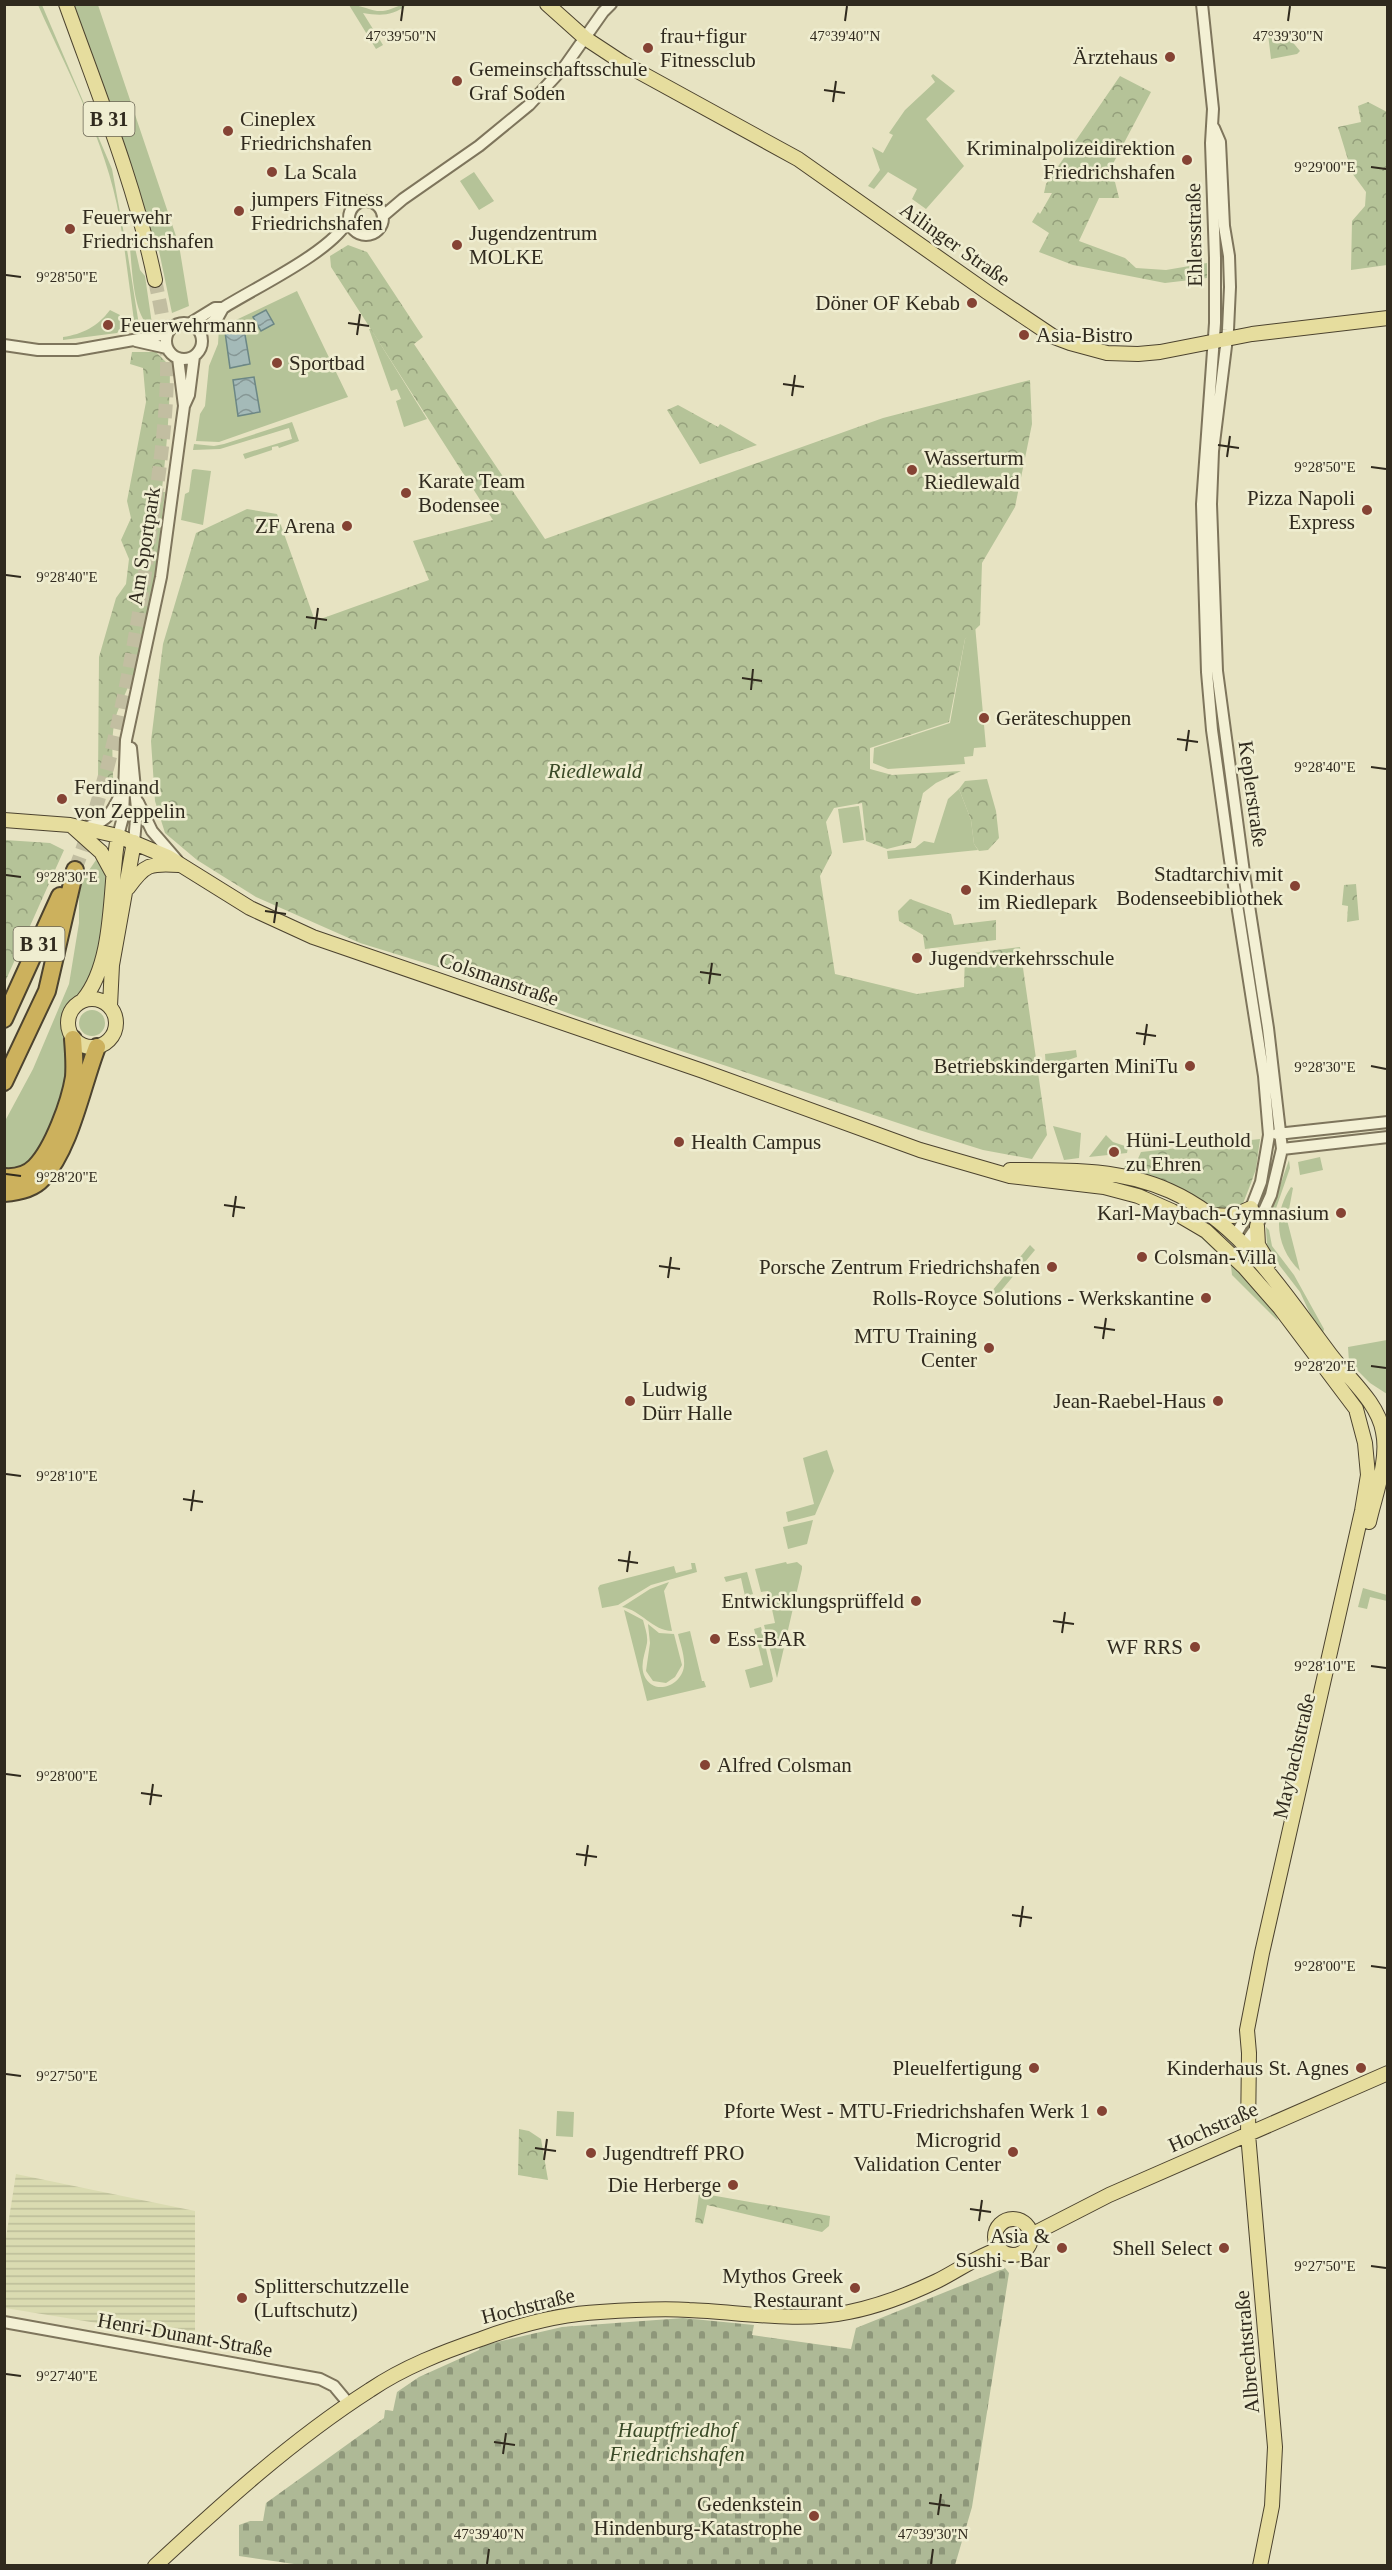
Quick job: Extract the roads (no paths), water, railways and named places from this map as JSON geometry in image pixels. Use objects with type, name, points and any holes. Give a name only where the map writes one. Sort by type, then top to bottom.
[{"type":"highway","name":"B 31","points":[[4,1019],[63,889],[75,870],[47,991],[4,1082]]},
{"type":"highway","points":[[4,1177],[19,1177],[35,1167],[54,1135],[71,1091],[75,1060],[73,1039]]},
{"type":"highway","points":[[4,1193],[17,1192],[33,1186],[42,1179],[53,1163],[77,1112],[97,1047]]},
{"type":"main road","name":"B 31","points":[[66,4],[127,171],[141,215],[155,280]]},
{"type":"main road","name":"Ailinger Straße","points":[[547,4],[585,38],[623,63],[798,159],[1054,337],[1091,350],[1128,355],[1160,352],[1227,339],[1388,318]]},
{"type":"main road","name":"Colsmanstraße","points":[[4,820],[77,826],[118,836],[181,865],[250,908],[313,937],[725,1078],[916,1148],[1029,1179],[1104,1187],[1138,1196],[1189,1220],[1206,1231],[1234,1257],[1280,1308],[1356,1409],[1366,1450]]},
{"type":"main road","points":[[77,826],[101,852],[115,878]]},
{"type":"main road","points":[[83,1000],[98,999],[110,1006],[116,1017],[116,1030],[108,1042],[97,1047],[84,1046],[73,1039],[68,1020],[73,1008],[83,1000],[97,980],[115,878],[118,836]]},
{"type":"main road","points":[[110,1006],[112,965],[134,842]]},
{"type":"main road","points":[[125,892],[140,872],[149,866],[181,865]]},
{"type":"main road","name":"Colsmanstraße","points":[[990,1170],[1082,1171],[1125,1176],[1172,1192],[1211,1215],[1240,1241],[1269,1274],[1363,1394],[1379,1420],[1383,1432]]},
{"type":"main road","points":[[1211,1215],[1233,1216],[1251,1208]]},
{"type":"main road","points":[[1257,1226],[1258,1245],[1269,1262],[1269,1274]]},
{"type":"main road","points":[[1234,1257],[1240,1241]]},
{"type":"main road","points":[[1356,1409],[1371,1429],[1383,1432]]},
{"type":"main road","name":"Maybachstraße","points":[[1248,2134],[1249,2053],[1254,2046],[1284,1877],[1347,1601],[1381,1468],[1383,1432]]},
{"type":"main road","name":"Maybachstraße","points":[[1347,1601],[1368,1475],[1366,1450]]},
{"type":"main road","name":"Hochstraße","points":[[1027,2228],[1057,2221],[1388,2073]]},
{"type":"main road","name":"Albrechtstraße","points":[[1248,2134],[1275,2447],[1272,2506],[1260,2565]]},
{"type":"main road","points":[[1007,2219],[1016,2219],[1027,2228],[1030,2242],[1022,2252],[1009,2254],[998,2243],[997,2229],[1007,2219]]},
{"type":"main road","name":"Hochstraße","points":[[155,2565],[281,2455],[349,2404],[380,2384],[437,2354],[514,2327],[598,2312],[686,2309],[789,2315],[846,2313],[869,2308],[929,2285],[974,2260],[998,2243]]},
{"type":"street","points":[[380,211],[402,199],[512,121],[547,87],[611,4]]},
{"type":"street","name":"Ehlersstraße","points":[[1202,4],[1214,127],[1211,143],[1215,258],[1213,342]]},
{"type":"street","name":"Ehlersstraße","points":[[1214,127],[1220,142],[1224,226],[1229,256],[1227,339]]},
{"type":"street","points":[[200,332],[218,316],[223,308],[330,241],[352,233],[368,235],[377,231],[382,222],[380,211],[370,202],[361,202],[353,208],[345,226],[330,241]]},
{"type":"street","points":[[349,219],[352,227],[359,233]]},
{"type":"street","points":[[136,341],[141,338],[167,334],[175,326],[189,324],[214,308],[223,308]]},
{"type":"street","points":[[189,324],[200,332]]},
{"type":"street","points":[[4,345],[38,350],[77,350],[136,341],[167,348],[178,358],[194,356],[201,348],[200,332]]},
{"type":"street","points":[[167,334],[167,348]]},
{"type":"street","name":"Keplerstraße","points":[[1227,339],[1213,451],[1211,504],[1217,670],[1282,1133],[1282,1149],[1276,1182],[1257,1226],[1240,1241]]},
{"type":"street","name":"Keplerstraße","points":[[1213,342],[1202,504],[1207,672],[1212,730],[1230,860],[1264,1076],[1269,1135],[1261,1182],[1240,1241]]},
{"type":"street","name":"Am Sportpark","points":[[184,406],[189,395],[194,356]]},
{"type":"street","name":"Am Sportpark","points":[[118,836],[123,818],[126,740],[160,577],[184,406],[178,358]]},
{"type":"street","name":"Am Sportpark","points":[[134,842],[136,797],[131,752],[136,691]]},
{"type":"street","points":[[77,826],[99,824],[109,817],[125,786]]},
{"type":"street","points":[[136,797],[152,831],[181,865]]},
{"type":"street","points":[[1388,1122],[1269,1135],[1274,1144],[1282,1149],[1388,1137]]},
{"type":"street","name":"Henri-Dunant-Straße","points":[[4,2322],[320,2379],[334,2386],[349,2404]]},
{"type":"water","points":[[266,310],[274,324],[261,331],[253,317]]},
{"type":"water","points":[[244,329],[250,364],[230,368],[225,332]]},
{"type":"water","points":[[254,377],[260,412],[238,416],[233,380]]},
{"type":"tunnel","points":[[75,870],[101,790],[130,667],[159,473],[166,403],[167,356],[155,280]]},
{"type":"place","name":"frau+figur Fitnessclub","points":[[648,48]]},
{"type":"place","name":"Ärztehaus","points":[[1170,57]]},
{"type":"place","name":"Gemeinschaftsschule Graf Soden","points":[[457,81]]},
{"type":"place","name":"Cineplex Friedrichshafen","points":[[228,131]]},
{"type":"place","name":"Kriminalpolizeidirektion Friedrichshafen","points":[[1187,160]]},
{"type":"place","name":"La Scala","points":[[272,172]]},
{"type":"place","name":"jumpers Fitness Friedrichshafen","points":[[239,211]]},
{"type":"place","name":"Feuerwehr Friedrichshafen","points":[[70,229]]},
{"type":"place","name":"Jugendzentrum MOLKE","points":[[457,245]]},
{"type":"place","name":"Döner OF Kebab","points":[[972,303]]},
{"type":"place","name":"Feuerwehrmann","points":[[108,325]]},
{"type":"place","name":"Asia-Bistro","points":[[1024,335]]},
{"type":"place","name":"Sportbad","points":[[277,363]]},
{"type":"place","name":"Wasserturm Riedlewald","points":[[912,470]]},
{"type":"place","name":"Karate Team Bodensee","points":[[406,493]]},
{"type":"place","name":"Pizza Napoli Express","points":[[1367,510]]},
{"type":"place","name":"ZF Arena","points":[[347,526]]},
{"type":"place","name":"Geräteschuppen","points":[[984,718]]},
{"type":"place","name":"Ferdinand von Zeppelin","points":[[62,799]]},
{"type":"place","name":"Stadtarchiv mit Bodenseebibliothek","points":[[1295,886]]},
{"type":"place","name":"Kinderhaus im Riedlepark","points":[[966,890]]},
{"type":"place","name":"Jugendverkehrsschule","points":[[917,958]]},
{"type":"place","name":"Betriebskindergarten MiniTu","points":[[1190,1066]]},
{"type":"place","name":"Health Campus","points":[[679,1142]]},
{"type":"place","name":"Hüni-Leuthold zu Ehren","points":[[1114,1152]]},
{"type":"place","name":"Karl-Maybach-Gymnasium","points":[[1341,1213]]},
{"type":"place","name":"Colsman-Villa","points":[[1142,1257]]},
{"type":"place","name":"Porsche Zentrum Friedrichshafen","points":[[1052,1267]]},
{"type":"place","name":"Rolls-Royce Solutions - Werkskantine","points":[[1206,1298]]},
{"type":"place","name":"MTU Training Center","points":[[989,1348]]},
{"type":"place","name":"Ludwig Dürr Halle","points":[[630,1401]]},
{"type":"place","name":"Jean-Raebel-Haus","points":[[1218,1401]]},
{"type":"place","name":"Entwicklungsprüffeld","points":[[916,1601]]},
{"type":"place","name":"Ess-BAR","points":[[715,1639]]},
{"type":"place","name":"WF RRS","points":[[1195,1647]]},
{"type":"place","name":"Alfred Colsman","points":[[705,1765]]},
{"type":"place","name":"Pleuelfertigung","points":[[1034,2068]]},
{"type":"place","name":"Kinderhaus St. Agnes","points":[[1361,2068]]},
{"type":"place","name":"Pforte West - MTU-Friedrichshafen Werk 1","points":[[1102,2111]]},
{"type":"place","name":"Microgrid Validation Center","points":[[1013,2152]]},
{"type":"place","name":"Jugendtreff PRO","points":[[591,2153]]},
{"type":"place","name":"Die Herberge","points":[[733,2185]]},
{"type":"place","name":"Asia & Sushi - Bar","points":[[1062,2248]]},
{"type":"place","name":"Shell Select","points":[[1224,2248]]},
{"type":"place","name":"Mythos Greek Restaurant","points":[[855,2288]]},
{"type":"place","name":"Splitterschutzzelle (Luftschutz)","points":[[242,2298]]},
{"type":"place","name":"Gedenkstein Hindenburg-Katastrophe","points":[[814,2516]]},
{"type":"park label","name":"Riedlewald","points":[[595,771]]},
{"type":"park label","name":"Hauptfriedhof Friedrichshafen","points":[[677,2442]]}]
